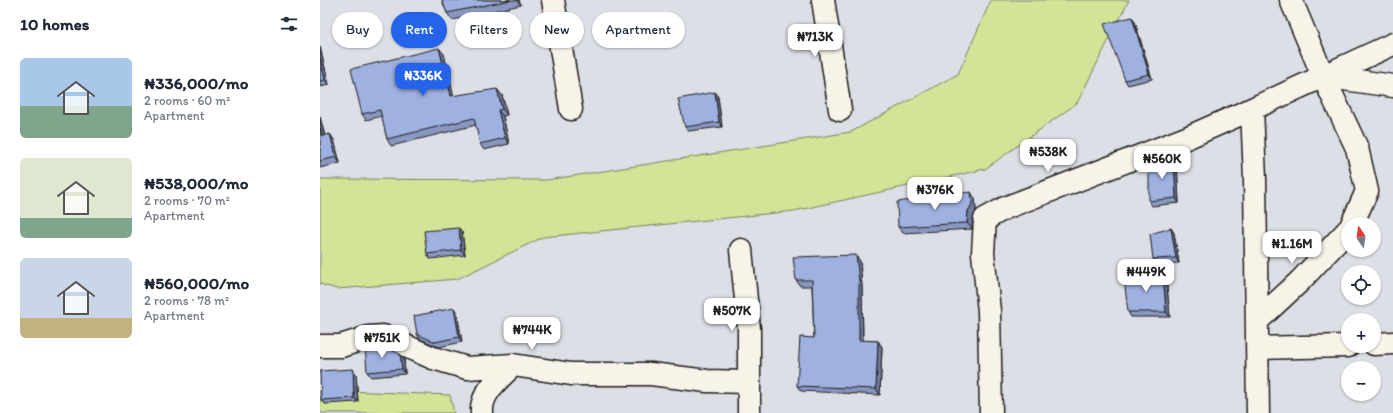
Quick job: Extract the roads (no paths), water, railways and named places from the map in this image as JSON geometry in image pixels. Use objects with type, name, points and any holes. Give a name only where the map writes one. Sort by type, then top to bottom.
[{"type":"street","points":[[553,0],[570,109]]},
{"type":"street","points":[[823,0],[840,110]]},
{"type":"street","points":[[1292,0],[1323,76],[1357,148],[1367,191],[1355,217]]},
{"type":"street","points":[[991,413],[989,311],[984,253],[985,219],[1005,208],[1252,110],[1393,44]]},
{"type":"street","points":[[1323,76],[1393,86]]},
{"type":"street","points":[[1252,110],[1255,179],[1258,413]]},
{"type":"street","points":[[1257,321],[1300,280],[1341,237]]},
{"type":"street","points":[[741,250],[749,329],[749,413]]},
{"type":"street","points":[[320,346],[341,346],[369,337],[383,336],[433,358],[467,368],[513,365],[571,374],[651,374],[708,381],[749,382]]},
{"type":"street","points":[[1381,344],[1393,343]]},
{"type":"street","points":[[1258,348],[1341,346]]},
{"type":"street","points":[[482,413],[488,389],[513,365]]}]
